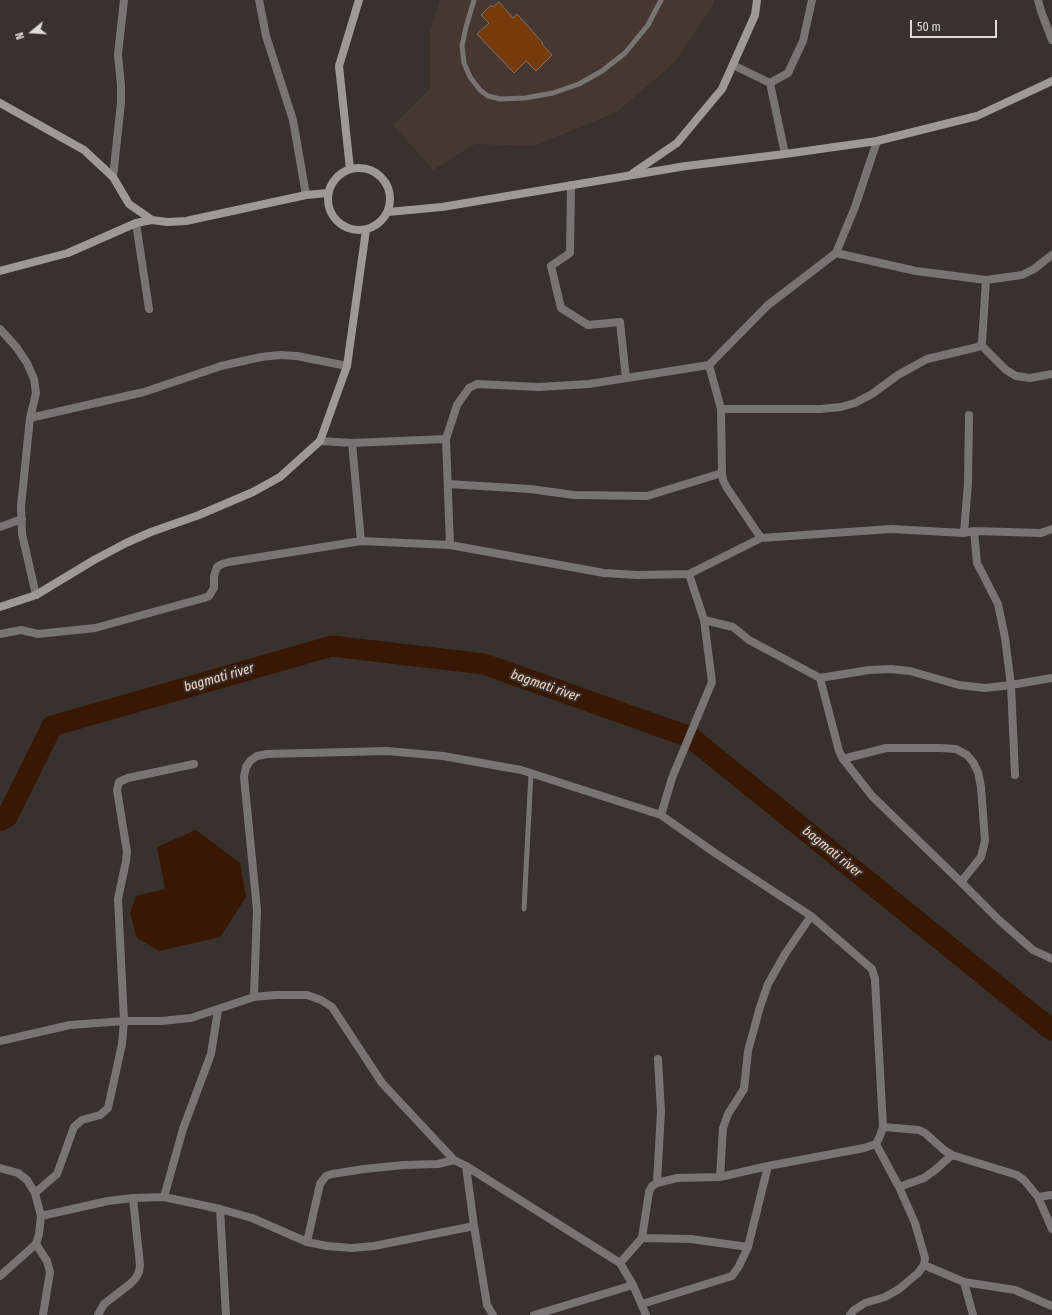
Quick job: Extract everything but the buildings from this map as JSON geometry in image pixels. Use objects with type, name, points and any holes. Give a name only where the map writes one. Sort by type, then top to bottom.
[{"type":"street","points":[[113,177],[121,103],[118,54],[124,0]]},
{"type":"street","points":[[259,0],[266,36],[293,120],[306,195]]},
{"type":"street","points":[[350,169],[339,66],[359,0]]},
{"type":"street","points":[[631,174],[676,143],[722,89],[755,15],[757,0]]},
{"type":"street","points":[[770,83],[788,73],[803,41],[812,0]]},
{"type":"street","points":[[1038,0],[1052,40]]},
{"type":"street","points":[[733,65],[770,83]]},
{"type":"street","points":[[388,212],[442,207],[631,174],[786,154],[877,140],[977,116],[1052,81]]},
{"type":"street","points":[[770,83],[786,154]]},
{"type":"street","points":[[0,103],[84,150],[113,177],[129,204],[152,220]]},
{"type":"street","points":[[450,545],[446,439],[457,405],[469,388],[477,384],[539,387],[589,384],[709,365],[768,305],[836,252],[855,207],[877,140]]},
{"type":"street","points":[[359,167],[368,169],[376,172],[383,178],[388,186],[390,194],[388,212],[381,222],[372,228],[366,230],[353,230],[341,224],[330,211],[328,193],[331,185],[342,172],[359,167]]},
{"type":"street","points":[[570,185],[570,253],[551,266],[561,308],[588,325],[620,322],[626,378]]},
{"type":"street","points":[[0,271],[68,253],[136,223],[152,220],[167,222],[186,221],[306,195],[328,193]]},
{"type":"street","points":[[136,223],[149,309]]},
{"type":"street","points":[[0,607],[36,595],[126,543],[150,532],[199,515],[253,492],[280,477],[320,441],[347,366],[366,230]]},
{"type":"street","points":[[836,252],[916,270],[986,280],[1022,275],[1034,269],[1052,255]]},
{"type":"street","points":[[986,280],[981,345],[1006,370],[1016,376],[1030,378],[1043,377],[1052,374]]},
{"type":"street","points":[[0,329],[24,358],[34,379],[36,393],[30,418],[21,506],[22,534],[36,595]]},
{"type":"street","points":[[721,409],[820,409],[841,407],[855,403],[872,394],[898,375],[927,358],[974,348],[981,345]]},
{"type":"street","points":[[30,418],[144,392],[221,366],[261,357],[280,355],[296,356],[347,366]]},
{"type":"street","points":[[709,365],[721,409],[722,473],[727,488],[761,538]]},
{"type":"street","points":[[964,533],[968,483],[969,414]]},
{"type":"street","points":[[320,441],[352,443],[446,439]]},
{"type":"street","points":[[352,443],[361,541]]},
{"type":"street","points":[[448,484],[530,489],[574,495],[647,496],[722,473]]},
{"type":"street","points":[[0,527],[22,519]]},
{"type":"street","points":[[0,634],[21,630],[38,634],[95,628],[209,596],[214,588],[215,571],[217,567],[222,564],[361,541],[450,545],[604,573],[637,575],[689,574],[761,538],[891,529],[964,533],[974,531],[1040,533],[1052,529]]},
{"type":"street","points":[[974,531],[977,563],[998,604],[1005,638],[1011,685],[1015,775]]},
{"type":"street","points":[[661,815],[672,778],[712,682],[704,620],[689,574]]},
{"type":"street","points":[[704,620],[733,627],[749,640],[820,678],[869,670],[891,669],[910,671],[971,687],[985,688],[1052,678]]},
{"type":"street","points":[[820,678],[839,751],[843,759],[872,796],[999,920],[1033,950],[1052,959]]},
{"type":"street","points":[[843,759],[886,748],[940,748],[956,750],[967,755],[973,762],[978,772],[981,787],[985,841],[981,857],[961,882]]},
{"type":"street","points":[[254,997],[257,910],[244,777],[246,767],[250,761],[257,756],[267,754],[387,752],[443,756],[521,770],[661,815],[715,853],[811,916],[869,966],[874,973],[883,1127],[876,1144],[864,1148],[768,1166],[720,1177],[678,1178],[657,1183],[652,1186],[649,1192],[642,1238],[620,1263]]},
{"type":"street","points":[[35,1193],[56,1174],[74,1127],[82,1120],[100,1115],[108,1108],[122,1044],[124,1021],[118,899],[127,852],[117,790],[119,782],[128,778],[194,764]]},
{"type":"street","points":[[720,1177],[722,1128],[728,1114],[744,1089],[748,1051],[768,984],[785,954],[811,916]]},
{"type":"street","points":[[0,1040],[70,1025],[124,1021],[161,1021],[191,1018],[254,997],[275,995],[307,995],[321,1000],[332,1007],[382,1083],[454,1160],[466,1166],[620,1263],[633,1285],[646,1315]]},
{"type":"street","points":[[164,1197],[183,1129],[211,1054],[218,1010]]},
{"type":"street","points":[[657,1183],[661,1111],[658,1059]]},
{"type":"street","points":[[883,1127],[919,1130],[925,1133],[952,1155],[1017,1175],[1024,1180],[1038,1197],[1052,1229]]},
{"type":"street","points":[[850,1315],[854,1310],[865,1303],[896,1292],[918,1273],[924,1265],[924,1252],[914,1223],[899,1187],[876,1144]]},
{"type":"street","points":[[899,1187],[924,1178],[952,1155]]},
{"type":"street","points":[[308,1242],[320,1184],[326,1176],[364,1169],[404,1165],[438,1164],[454,1160]]},
{"type":"street","points":[[466,1166],[474,1226],[488,1305],[493,1315]]},
{"type":"street","points":[[642,1304],[732,1276],[739,1266],[748,1247],[768,1166]]},
{"type":"street","points":[[0,1168],[18,1173],[27,1180],[35,1193],[41,1216],[36,1244],[0,1276]]},
{"type":"street","points":[[1038,1197],[1052,1195]]},
{"type":"street","points":[[41,1216],[108,1201],[133,1198],[164,1197],[220,1209],[252,1218],[308,1242],[327,1246],[351,1248],[374,1246],[474,1226]]},
{"type":"street","points":[[98,1315],[104,1304],[130,1284],[139,1272],[140,1264],[133,1198]]},
{"type":"street","points":[[220,1209],[226,1315]]},
{"type":"street","points":[[642,1238],[691,1239],[748,1247]]},
{"type":"street","points":[[36,1244],[47,1260],[50,1272],[43,1315]]},
{"type":"street","points":[[924,1265],[964,1282],[1015,1290],[1052,1306]]},
{"type":"street","points":[[964,1282],[973,1315]]},
{"type":"street","points":[[534,1315],[633,1285]]},
{"type":"lane","points":[[474,0],[462,46],[464,63],[470,77],[480,90],[488,96],[500,99],[525,98],[553,93],[579,84],[602,71],[625,53],[648,25],[661,0]]},
{"type":"lane","points":[[524,909],[531,773]]},
{"type":"shaded area","points":[[440,0],[714,0],[713,5],[676,61],[617,112],[534,146],[475,144],[433,170],[393,125],[430,89],[430,31]]},
{"type":"shaded area","points":[[196,830],[240,863],[246,897],[220,937],[159,951],[137,938],[130,913],[136,896],[165,889],[157,847]]},
{"type":"waterway","name":"bagmati river","points":[[0,821],[7,817],[52,726],[332,646],[484,664],[690,737],[1052,1030]]}]
